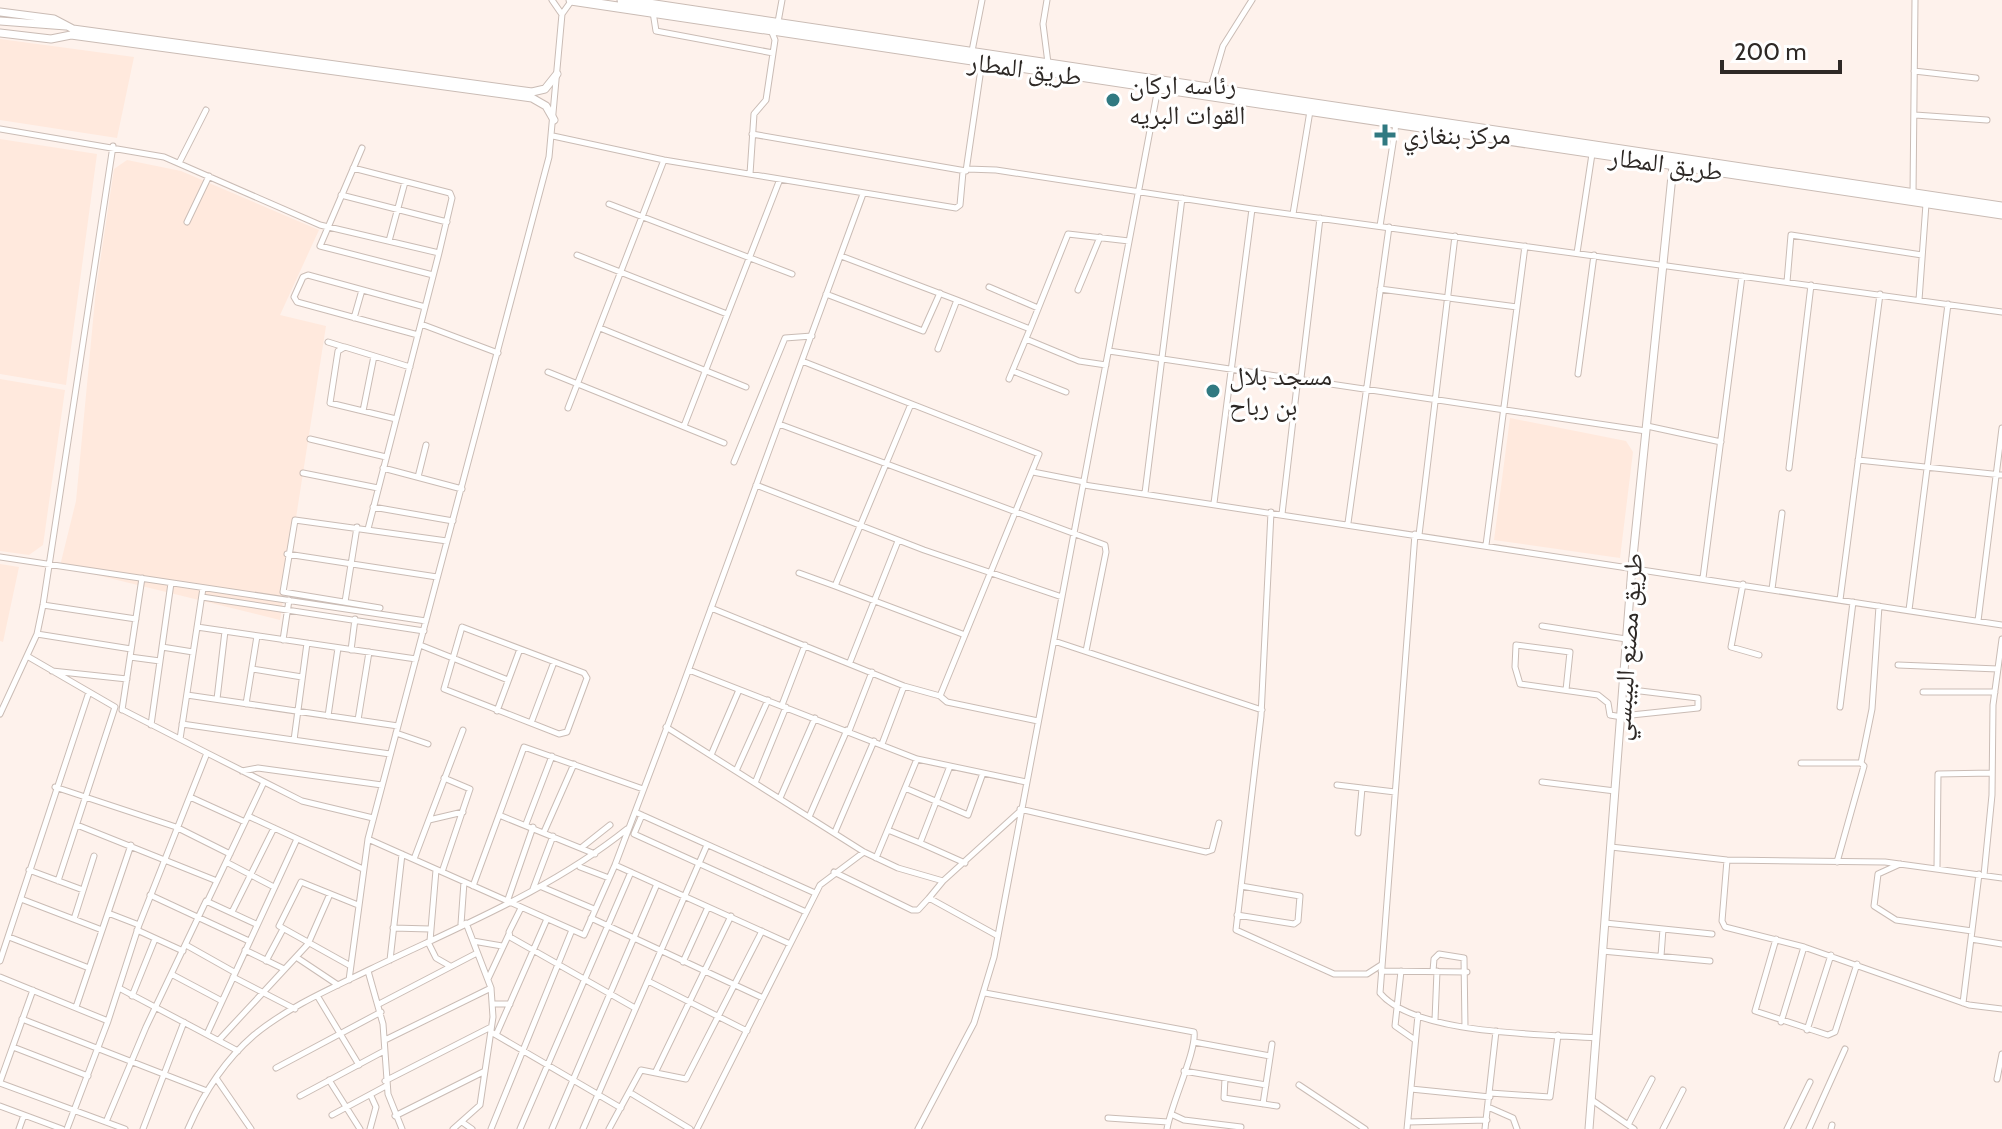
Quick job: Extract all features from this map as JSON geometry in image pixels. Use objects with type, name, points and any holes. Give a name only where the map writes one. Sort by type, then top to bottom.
[{"type":"highway","name":"طريق المطار","points":[[572,0],[775,31],[972,51],[2002,214]]},
{"type":"highway","name":"طريق المطار","points":[[622,0],[785,33],[1673,166],[2002,207]]},
{"type":"main road","points":[[0,12],[54,19],[66,26]]},
{"type":"main road","points":[[0,23],[66,26],[139,41],[536,92],[549,86],[557,74]]},
{"type":"main road","points":[[0,23],[58,32],[64,36]]},
{"type":"main road","points":[[0,33],[51,39],[64,36],[139,41]]},
{"type":"main road","points":[[367,72],[532,98],[546,106],[554,120]]},
{"type":"main road","name":"طريق مصنع البيبسي","points":[[1589,1129],[1632,567],[1673,166]]},
{"type":"street","points":[[552,0],[562,14]]},
{"type":"street","points":[[349,980],[368,839],[552,144],[562,14],[572,0]]},
{"type":"street","points":[[750,174],[754,114],[766,100],[782,0]]},
{"type":"street","points":[[972,51],[982,0]]},
{"type":"street","points":[[1047,0],[1043,24],[1048,63]]},
{"type":"street","points":[[1211,87],[1223,46],[1252,0]]},
{"type":"street","points":[[1913,194],[1915,0]]},
{"type":"street","points":[[653,12],[656,31],[773,53]]},
{"type":"street","points":[[553,135],[560,140],[664,160],[956,208],[960,205],[982,62]]},
{"type":"street","points":[[1914,71],[1976,78]]},
{"type":"street","points":[[918,1129],[967,1038],[985,993],[1158,88]]},
{"type":"street","points":[[179,163],[206,110]]},
{"type":"street","points":[[1293,214],[1310,111]]},
{"type":"street","points":[[1915,115],[1987,120]]},
{"type":"street","points":[[1380,226],[1396,124]]},
{"type":"street","points":[[0,129],[113,146],[179,163],[327,227],[439,253]]},
{"type":"street","points":[[752,134],[965,170],[996,170],[1252,209],[2002,312]]},
{"type":"street","points":[[552,144],[560,140]]},
{"type":"street","points":[[0,714],[37,634],[43,605],[113,146]]},
{"type":"street","points":[[362,148],[320,244],[324,248],[433,275]]},
{"type":"street","points":[[1577,253],[1592,154]]},
{"type":"street","points":[[568,408],[664,160]]},
{"type":"street","points":[[353,168],[450,193],[447,222],[368,529]]},
{"type":"street","points":[[187,222],[209,176]]},
{"type":"street","points":[[684,426],[780,179]]},
{"type":"street","points":[[389,241],[405,182]]},
{"type":"street","points":[[368,839],[584,935],[615,865],[689,670],[863,194]]},
{"type":"street","points":[[341,195],[447,222]]},
{"type":"street","points":[[1145,493],[1182,198]]},
{"type":"street","points":[[1919,300],[1926,203]]},
{"type":"street","points":[[609,204],[792,274]]},
{"type":"street","points":[[1214,503],[1252,209]]},
{"type":"street","points":[[1282,514],[1320,218]]},
{"type":"street","points":[[1348,523],[1389,227]]},
{"type":"street","points":[[1009,379],[1068,234],[1129,241]]},
{"type":"street","points":[[1787,282],[1791,235],[1922,255]]},
{"type":"street","points":[[1455,236],[1417,535],[1380,993],[1399,1008],[1465,1027],[1596,1038]]},
{"type":"street","points":[[1078,290],[1100,237]]},
{"type":"street","points":[[1486,545],[1525,246]]},
{"type":"street","points":[[577,255],[727,314]]},
{"type":"street","points":[[1578,374],[1594,255]]},
{"type":"street","points":[[841,256],[1030,329]]},
{"type":"street","points":[[418,335],[297,302],[294,297],[306,275],[425,307]]},
{"type":"street","points":[[1703,578],[1742,276]]},
{"type":"street","points":[[1789,468],[1811,285]]},
{"type":"street","points":[[989,287],[1038,308]]},
{"type":"street","points":[[1380,289],[1517,307]]},
{"type":"street","points":[[354,318],[362,290]]},
{"type":"street","points":[[826,294],[923,331],[940,293]]},
{"type":"street","points":[[1840,600],[1880,294]]},
{"type":"street","points":[[938,349],[957,300]]},
{"type":"street","points":[[1909,610],[1948,304]]},
{"type":"street","points":[[421,324],[498,353]]},
{"type":"street","points":[[600,328],[746,387]]},
{"type":"street","points":[[734,462],[785,338],[812,336]]},
{"type":"street","points":[[1026,339],[1079,361],[1106,365]]},
{"type":"street","points":[[328,342],[410,367]]},
{"type":"street","points":[[345,347],[338,351],[329,400],[396,419]]},
{"type":"street","points":[[1109,351],[1721,442]]},
{"type":"street","points":[[363,411],[374,356]]},
{"type":"street","points":[[802,361],[1038,452],[1033,472],[940,696]]},
{"type":"street","points":[[1013,371],[1066,392]]},
{"type":"street","points":[[548,372],[724,443]]},
{"type":"street","points":[[835,586],[911,404]]},
{"type":"street","points":[[779,424],[1107,548],[1086,651]]},
{"type":"street","points":[[1978,621],[1999,474],[2002,428]]},
{"type":"street","points":[[310,439],[386,457]]},
{"type":"street","points":[[418,477],[426,445]]},
{"type":"street","points":[[1858,460],[1999,474]]},
{"type":"street","points":[[383,468],[462,489]]},
{"type":"street","points":[[1033,472],[1084,484],[2002,625]]},
{"type":"street","points":[[303,473],[378,488]]},
{"type":"street","points":[[756,485],[898,541],[1062,597]]},
{"type":"street","points":[[373,507],[453,521]]},
{"type":"street","points":[[1271,512],[1262,710],[1236,928],[1334,974],[1355,976],[1381,968],[1467,972]]},
{"type":"street","points":[[1772,589],[1782,513]]},
{"type":"street","points":[[380,608],[283,592],[287,554],[296,518],[447,542]]},
{"type":"street","points":[[345,602],[357,527]]},
{"type":"street","points":[[850,662],[898,541]]},
{"type":"street","points":[[287,554],[437,577]]},
{"type":"street","points":[[0,557],[427,621]]},
{"type":"street","points":[[799,573],[965,635]]},
{"type":"street","points":[[122,710],[142,578]]},
{"type":"street","points":[[151,725],[171,583]]},
{"type":"street","points":[[1743,584],[1731,647],[1759,655]]},
{"type":"street","points":[[180,739],[203,588]]},
{"type":"street","points":[[202,597],[424,631]]},
{"type":"street","points":[[283,640],[289,600]]},
{"type":"street","points":[[1840,707],[1853,602]]},
{"type":"street","points":[[43,605],[136,619]]},
{"type":"street","points":[[1837,862],[1864,766],[1861,763],[1872,709],[1879,606]]},
{"type":"street","points":[[711,608],[904,686],[940,696],[947,702],[1038,721]]},
{"type":"street","points":[[351,650],[357,611]]},
{"type":"street","points":[[1542,626],[1627,639]]},
{"type":"street","points":[[197,627],[416,659]]},
{"type":"street","points":[[462,627],[520,649],[584,673],[587,678],[563,734],[444,689],[462,627]]},
{"type":"street","points":[[217,699],[225,631]]},
{"type":"street","points":[[37,634],[131,649]]},
{"type":"street","points":[[246,704],[257,636]]},
{"type":"street","points":[[1963,1003],[1982,875],[1992,773],[1995,692],[2002,639]]},
{"type":"street","points":[[1054,641],[1262,710]]},
{"type":"street","points":[[294,740],[307,643]]},
{"type":"street","points":[[420,645],[508,680]]},
{"type":"street","points":[[755,783],[805,645]]},
{"type":"street","points":[[1566,690],[1570,652],[1516,645],[1515,667],[1519,683],[1601,696],[1608,703],[1610,715],[1698,708],[1698,698],[1624,689]]},
{"type":"street","points":[[162,647],[193,652]]},
{"type":"street","points":[[328,716],[338,648]]},
{"type":"street","points":[[497,711],[520,649]]},
{"type":"street","points":[[358,720],[369,652]]},
{"type":"street","points":[[27,656],[115,707],[302,801],[373,818]]},
{"type":"street","points":[[130,657],[160,661]]},
{"type":"street","points":[[531,723],[554,662]]},
{"type":"street","points":[[1898,665],[1998,669]]},
{"type":"street","points":[[252,669],[302,677]]},
{"type":"street","points":[[51,670],[127,679]]},
{"type":"street","points":[[689,670],[917,759],[1026,782]]},
{"type":"street","points":[[809,817],[872,672]]},
{"type":"street","points":[[882,744],[904,686]]},
{"type":"street","points":[[711,755],[739,690]]},
{"type":"street","points":[[0,961],[55,787],[89,692]]},
{"type":"street","points":[[1923,692],[1995,692]]},
{"type":"street","points":[[187,695],[398,726]]},
{"type":"street","points":[[736,771],[768,700]]},
{"type":"street","points":[[58,881],[115,707]]},
{"type":"street","points":[[779,798],[815,718]]},
{"type":"street","points":[[182,724],[390,754]]},
{"type":"street","points":[[666,727],[864,852],[943,881]]},
{"type":"street","points":[[414,859],[463,730]]},
{"type":"street","points":[[396,733],[428,744]]},
{"type":"street","points":[[835,833],[874,741]]},
{"type":"street","points":[[473,886],[522,749],[527,746],[643,789]]},
{"type":"street","points":[[0,1106],[64,1129],[88,1076],[150,895],[207,753]]},
{"type":"street","points":[[526,824],[552,756]]},
{"type":"street","points":[[876,858],[917,759]]},
{"type":"street","points":[[1801,763],[1861,763]]},
{"type":"street","points":[[544,832],[574,764]]},
{"type":"street","points":[[920,843],[950,766]]},
{"type":"street","points":[[242,771],[258,768],[382,785]]},
{"type":"street","points":[[905,788],[968,815],[983,773]]},
{"type":"street","points":[[1937,868],[1938,774],[1992,773]]},
{"type":"street","points":[[444,778],[470,787],[439,871],[430,929],[429,941],[436,958],[451,967]]},
{"type":"street","points":[[106,1122],[131,1061],[264,781]]},
{"type":"street","points":[[1542,782],[1616,791]]},
{"type":"street","points":[[1337,785],[1395,792]]},
{"type":"street","points":[[55,787],[176,827],[230,854]]},
{"type":"street","points":[[1358,833],[1362,788]]},
{"type":"street","points":[[190,797],[274,828],[363,869]]},
{"type":"street","points":[[1020,810],[1206,852],[1212,850],[1219,823]]},
{"type":"street","points":[[834,872],[912,910],[918,910],[943,881],[1020,810]]},
{"type":"street","points":[[428,820],[463,812]]},
{"type":"street","points":[[635,812],[815,893]]},
{"type":"street","points":[[499,815],[595,854]]},
{"type":"street","points":[[642,815],[634,834],[806,912]]},
{"type":"street","points":[[77,825],[217,881]]},
{"type":"street","points":[[580,849],[610,825]]},
{"type":"street","points":[[507,903],[533,827]]},
{"type":"street","points":[[232,912],[274,828]]},
{"type":"street","points":[[188,1129],[216,1078],[256,1034],[349,980],[579,866],[628,828]]},
{"type":"street","points":[[888,830],[965,863]]},
{"type":"street","points":[[533,890],[553,836]]},
{"type":"street","points":[[207,1034],[297,839]]},
{"type":"street","points":[[76,1007],[131,845]]},
{"type":"street","points":[[583,1129],[707,845]]},
{"type":"street","points":[[1611,847],[1727,860],[1901,863],[2002,878]]},
{"type":"street","points":[[697,1129],[815,893],[834,872],[864,852]]},
{"type":"street","points":[[390,960],[402,854]]},
{"type":"street","points":[[74,919],[94,856]]},
{"type":"street","points":[[1727,860],[1723,926],[1831,955],[1963,1003],[2002,1009]]},
{"type":"street","points":[[226,862],[274,887]]},
{"type":"street","points":[[1901,863],[1878,874],[1874,906],[1895,919],[1972,931]]},
{"type":"street","points":[[615,865],[790,944]]},
{"type":"street","points":[[579,866],[609,878]]},
{"type":"street","points":[[29,870],[83,890]]},
{"type":"street","points":[[520,1129],[631,872]]},
{"type":"street","points":[[453,1129],[480,1105],[493,1031],[491,988],[464,924],[464,882]]},
{"type":"street","points":[[349,965],[282,931],[279,926],[299,883],[358,905]]},
{"type":"street","points":[[552,1129],[657,884]]},
{"type":"street","points":[[541,886],[594,909]]},
{"type":"street","points":[[1237,915],[1294,924],[1298,921],[1301,901],[1300,896],[1241,886]]},
{"type":"street","points":[[219,1040],[308,944],[330,894]]},
{"type":"street","points":[[150,895],[249,941]]},
{"type":"street","points":[[929,898],[998,936]]},
{"type":"street","points":[[21,899],[102,930]]},
{"type":"street","points":[[208,900],[256,924]]},
{"type":"street","points":[[683,962],[708,907]]},
{"type":"street","points":[[487,980],[521,908]]},
{"type":"street","points":[[108,913],[155,939],[184,948],[295,1009]]},
{"type":"street","points":[[656,1071],[731,916]]},
{"type":"street","points":[[591,918],[763,998]]},
{"type":"street","points":[[332,1115],[371,1096],[386,1084],[493,1031],[510,1004],[547,919]]},
{"type":"street","points":[[1605,923],[1712,934]]},
{"type":"street","points":[[393,928],[430,929]]},
{"type":"street","points":[[1661,956],[1663,929]]},
{"type":"street","points":[[491,1129],[572,930]]},
{"type":"street","points":[[266,961],[282,931]]},
{"type":"street","points":[[609,1129],[641,1070],[686,1079],[762,931]]},
{"type":"street","points":[[509,934],[635,1008]]},
{"type":"street","points":[[9,937],[89,968]]},
{"type":"street","points":[[132,996],[155,939]]},
{"type":"street","points":[[1776,939],[1755,1011],[1781,1022],[1828,1035],[1835,1032],[1857,964]]},
{"type":"street","points":[[1971,939],[2002,944]]},
{"type":"street","points":[[472,940],[503,946]]},
{"type":"street","points":[[1781,1022],[1804,947]]},
{"type":"street","points":[[245,950],[284,969]]},
{"type":"street","points":[[1602,951],[1710,961]]},
{"type":"street","points":[[379,1004],[477,953]]},
{"type":"street","points":[[1435,1020],[1436,956],[1453,954],[1464,958],[1467,972],[1465,1027]]},
{"type":"street","points":[[1807,1030],[1831,955]]},
{"type":"street","points":[[296,957],[339,986]]},
{"type":"street","points":[[368,971],[381,1012],[386,1084],[402,1129]]},
{"type":"street","points":[[1401,971],[1395,1026],[1415,1040]]},
{"type":"street","points":[[173,975],[222,1001]]},
{"type":"street","points":[[0,977],[108,1021]]},
{"type":"street","points":[[648,981],[747,1031]]},
{"type":"street","points":[[119,988],[238,1051]]},
{"type":"street","points":[[385,1040],[491,988]]},
{"type":"street","points":[[33,990],[0,1082],[125,1129]]},
{"type":"street","points":[[985,993],[1195,1033],[1168,1126],[1108,1118]]},
{"type":"street","points":[[318,997],[359,1065]]},
{"type":"street","points":[[493,1004],[510,1004]]},
{"type":"street","points":[[276,1068],[381,1012]]},
{"type":"street","points":[[1418,1015],[1407,1125],[1487,1120]]},
{"type":"street","points":[[22,1019],[207,1091]]},
{"type":"street","points":[[143,1129],[184,1022]]},
{"type":"street","points":[[493,1031],[621,1108]]},
{"type":"street","points":[[1485,1129],[1496,1031]]},
{"type":"street","points":[[1411,1089],[1550,1097],[1558,1035]]},
{"type":"street","points":[[1194,1042],[1270,1056]]},
{"type":"street","points":[[1263,1104],[1272,1044]]},
{"type":"street","points":[[13,1047],[88,1076]]},
{"type":"street","points":[[1809,1129],[1845,1049]]},
{"type":"street","points":[[300,1096],[384,1051]]},
{"type":"street","points":[[1997,1079],[2002,1054]]},
{"type":"street","points":[[395,1116],[485,1071]]},
{"type":"street","points":[[1184,1071],[1266,1085]]},
{"type":"street","points":[[216,1078],[251,1129]]},
{"type":"street","points":[[1225,1078],[1222,1097],[1277,1106]]},
{"type":"street","points":[[1628,1125],[1652,1079]]},
{"type":"street","points":[[329,1080],[360,1129]]},
{"type":"street","points":[[1787,1129],[1810,1082]]},
{"type":"street","points":[[1299,1085],[1365,1129]]},
{"type":"street","points":[[1663,1129],[1683,1090]]},
{"type":"street","points":[[629,1092],[690,1129]]},
{"type":"street","points":[[370,1129],[376,1107],[371,1096]]},
{"type":"street","points":[[1591,1100],[1634,1129]]},
{"type":"street","points":[[1488,1107],[1513,1118],[1517,1129]]},
{"type":"street","points":[[1170,1113],[1179,1119],[1241,1127]]},
{"type":"street","points":[[19,1129],[24,1115]]},
{"type":"street","points":[[462,1122],[472,1129]]},
{"type":"shaded area","points":[[0,39],[134,57],[117,138],[0,120]]},
{"type":"shaded area","points":[[0,139],[97,154],[66,385],[0,374]]},
{"type":"shaded area","points":[[127,160],[181,171],[319,230],[280,315],[326,326],[280,620],[60,566],[76,501],[96,289],[114,169]]},
{"type":"shaded area","points":[[0,379],[65,390],[43,545],[29,555],[0,551]]},
{"type":"shaded area","points":[[1510,418],[1626,441],[1633,452],[1620,558],[1494,540]]},
{"type":"shaded area","points":[[0,564],[19,567],[3,642],[0,641]]},
{"type":"place","name":"رئاسه اركان القوات البريه","points":[[1113,100]]},
{"type":"place","name":"مركز بنغازي","points":[[1385,135]]},
{"type":"place","name":"مسجد بلال بن رباح","points":[[1213,391]]}]
